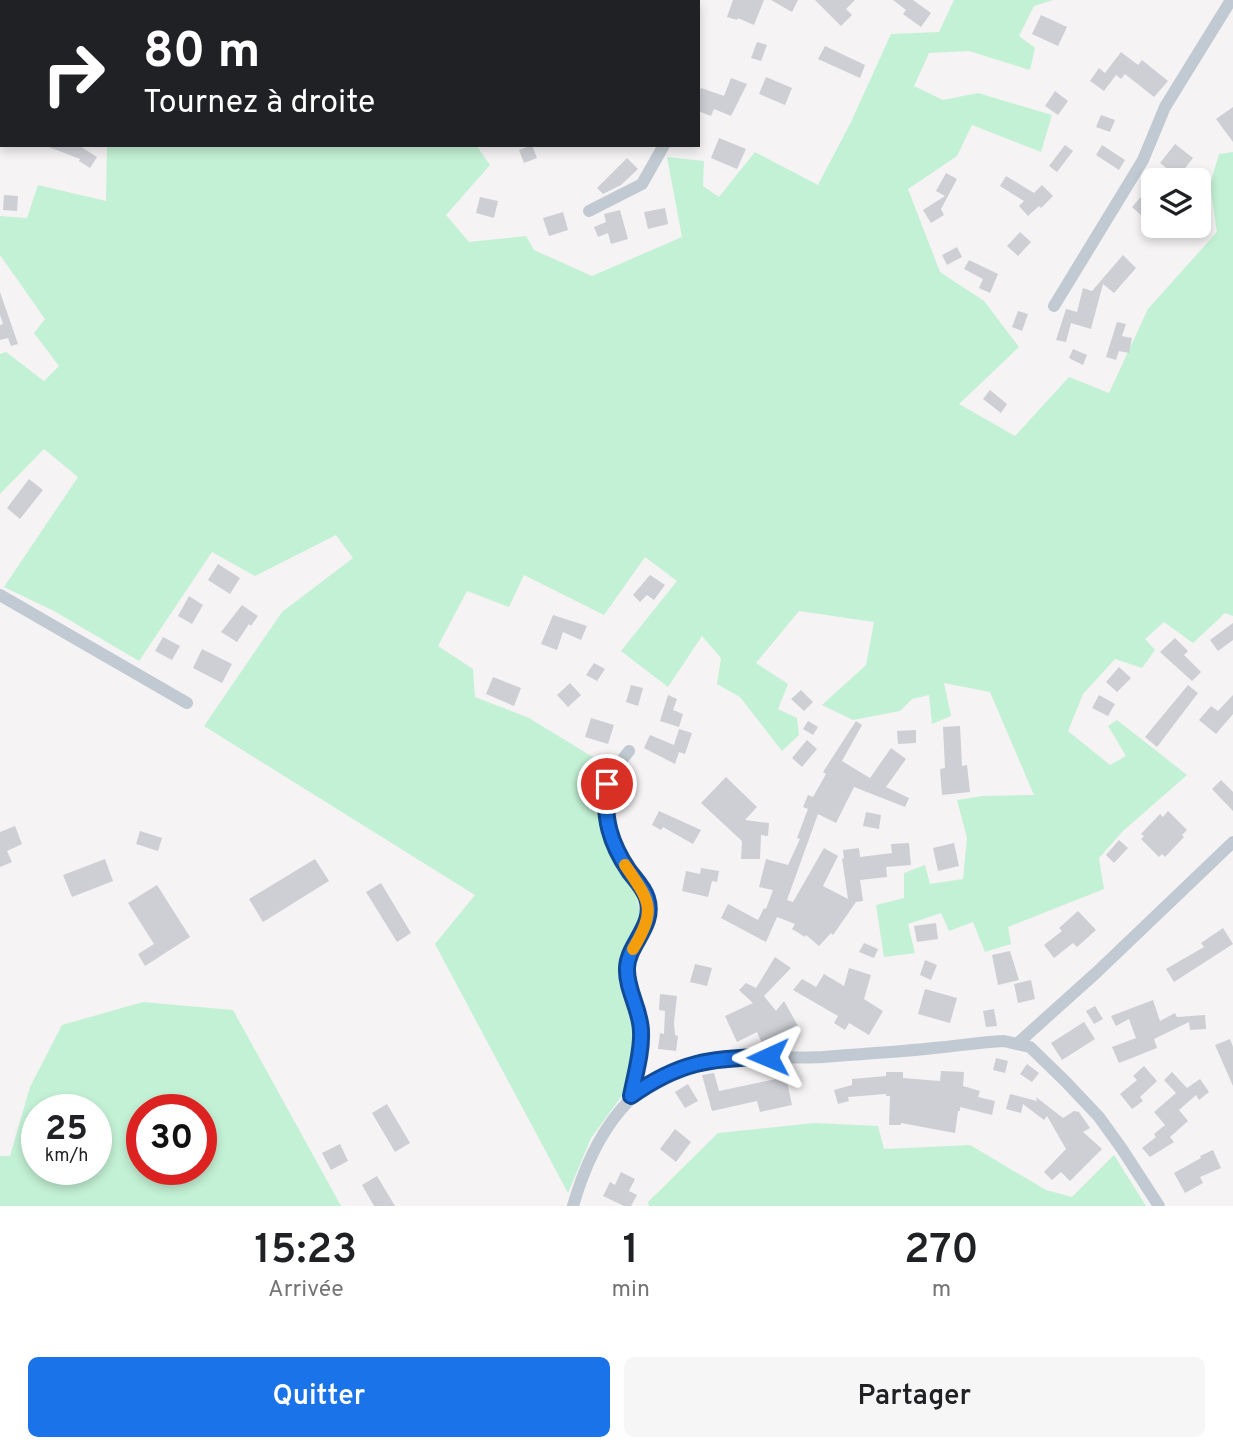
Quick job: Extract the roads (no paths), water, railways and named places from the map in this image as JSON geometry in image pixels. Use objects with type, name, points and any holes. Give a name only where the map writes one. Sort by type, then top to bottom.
[{"type":"street","points":[[1054,306],[1143,160],[1165,107],[1231,0]]},
{"type":"street","points":[[589,211],[642,184],[663,147]]},
{"type":"street","points":[[0,595],[187,703]]},
{"type":"street","points":[[629,751],[607,784],[605,800],[608,831],[616,851],[646,896],[649,910],[644,930],[631,953],[627,967],[628,982],[642,1032],[631,1096]]},
{"type":"street","points":[[1018,1043],[1233,842]]},
{"type":"street","points":[[573,1206],[596,1148],[612,1120],[631,1096],[657,1077],[682,1067],[709,1060],[820,1057],[987,1042],[1018,1043],[1030,1047],[1041,1056],[1099,1117],[1159,1206]]}]
